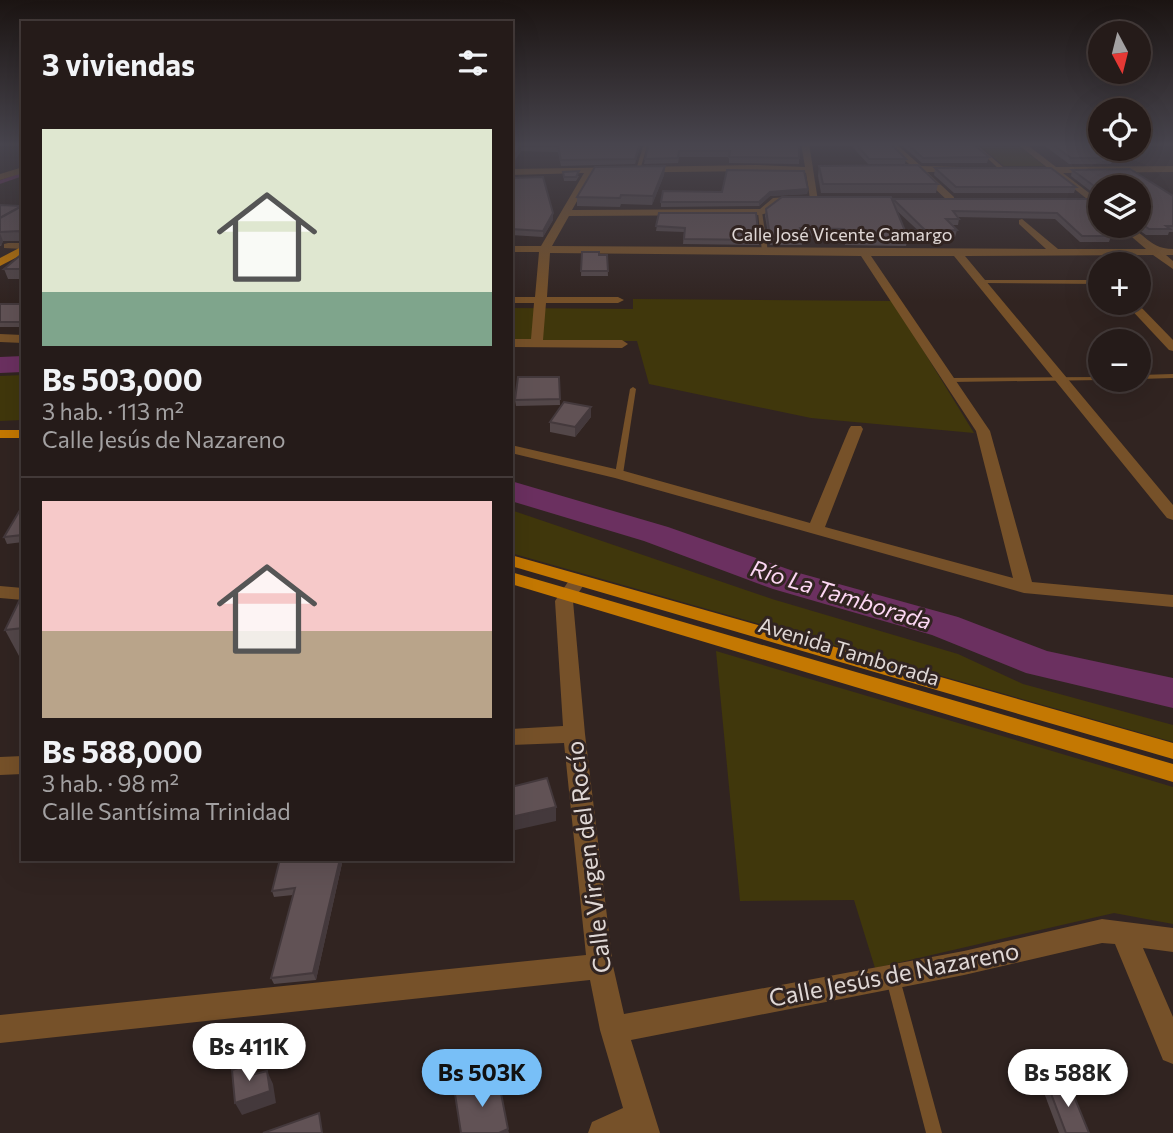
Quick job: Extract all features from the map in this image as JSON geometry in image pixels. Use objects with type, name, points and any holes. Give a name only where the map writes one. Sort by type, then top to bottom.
[{"type":"main road","points":[[4,248],[21,240]]},
{"type":"main road","points":[[0,263],[21,249]]},
{"type":"main road","points":[[0,425],[21,424]]},
{"type":"main road","points":[[0,434],[21,434]]},
{"type":"main road","name":"Avenida Tamborada","points":[[513,561],[572,587],[1173,773]]},
{"type":"main road","name":"Avenida Tamborada","points":[[513,578],[572,587],[1173,751]]},
{"type":"street","points":[[537,341],[545,249],[576,196]]},
{"type":"street","points":[[948,196],[951,199]]},
{"type":"street","points":[[566,213],[760,212],[767,210],[773,201],[829,199]]},
{"type":"street","points":[[937,199],[963,199]]},
{"type":"street","points":[[1078,199],[1088,199]]},
{"type":"street","points":[[1022,222],[1056,253]]},
{"type":"street","points":[[1138,238],[1173,266]]},
{"type":"street","name":"Calle José Vicente Camargo","points":[[513,249],[765,253],[1088,253]]},
{"type":"street","points":[[864,253],[983,431],[1024,587]]},
{"type":"street","points":[[957,253],[1173,515]]},
{"type":"street","name":"Calle José Vicente Camargo","points":[[1151,253],[1173,253]]},
{"type":"street","points":[[513,300],[618,300]]},
{"type":"street","points":[[1142,315],[1173,347]]},
{"type":"street","points":[[0,338],[21,339]]},
{"type":"street","points":[[513,343],[537,341],[622,344]]},
{"type":"street","points":[[816,529],[856,429]]},
{"type":"street","points":[[513,449],[619,474],[932,564],[1024,587],[1173,601]]},
{"type":"street","name":"Calle Virgen del Rocío","points":[[572,587],[564,601],[574,734],[600,966],[614,1030],[642,1124]]},
{"type":"street","points":[[0,593],[21,594]]},
{"type":"street","points":[[513,737],[574,734]]},
{"type":"street","points":[[0,766],[21,765]]},
{"type":"street","name":"Calle Jesús de Nazareno","points":[[614,1030],[892,976],[1102,931],[1173,940]]},
{"type":"street","points":[[1123,932],[1173,1050]]},
{"type":"street","points":[[0,1029],[600,966]]},
{"type":"street","points":[[603,1133],[642,1124]]},
{"type":"lane","points":[[760,212],[765,253]]},
{"type":"lane","points":[[982,281],[1088,282]]},
{"type":"lane","points":[[1151,377],[1173,376]]},
{"type":"lane","points":[[951,380],[1088,380]]},
{"type":"lane","points":[[619,474],[633,389]]},
{"type":"lane","points":[[892,976],[934,1133]]},
{"type":"shaded area","points":[[633,299],[893,301],[974,433],[811,418],[649,384],[637,341],[513,341],[513,308],[633,309]]},
{"type":"shaded area","points":[[21,375],[21,420],[0,421],[0,376]]},
{"type":"shaded area","points":[[513,511],[772,599],[958,654],[1023,684],[1173,725],[1173,742],[513,554]]},
{"type":"shaded area","points":[[716,651],[1173,787],[1173,924],[1114,913],[875,968],[854,900],[740,901]]},
{"type":"building","points":[[513,196],[548,196],[553,213],[543,231],[513,229]]},
{"type":"building","points":[[578,196],[621,196],[620,198]]},
{"type":"building","points":[[662,196],[766,196],[759,202],[661,202]]},
{"type":"building","points":[[1151,196],[1173,196],[1173,226],[1166,226],[1170,229],[1151,229]]},
{"type":"building","points":[[782,197],[891,197],[908,238],[847,238],[844,229],[800,228],[803,237],[770,237],[766,209]]},
{"type":"building","points":[[893,199],[1088,199],[1088,236],[1082,236],[1057,213],[953,211],[959,219],[946,219],[957,230],[926,231]]},
{"type":"building","points":[[0,205],[21,206],[21,207],[0,218]]},
{"type":"building","points":[[21,207],[21,235],[19,231],[0,232],[0,218]]},
{"type":"building","points":[[659,213],[756,213],[759,240],[684,239],[685,228],[656,226]]},
{"type":"building","points":[[582,252],[607,255],[608,271],[581,271]]},
{"type":"building","points":[[21,255],[21,269],[4,269]]},
{"type":"building","points":[[0,304],[21,304],[21,322],[0,322]]},
{"type":"building","points":[[518,377],[559,377],[560,399],[515,400]]},
{"type":"building","points":[[564,402],[591,407],[575,427],[550,422]]},
{"type":"building","points":[[21,508],[21,535],[4,537]]},
{"type":"building","points":[[21,597],[21,628],[5,630]]},
{"type":"building","points":[[547,778],[556,807],[513,817],[513,786]]},
{"type":"building","points":[[280,861],[340,861],[313,973],[271,978],[295,888],[272,891]]},
{"type":"building","points":[[253,1063],[255,1074],[267,1071],[270,1091],[235,1103],[232,1070]]},
{"type":"building","points":[[498,1078],[508,1129],[499,1133],[461,1133],[455,1094]]},
{"type":"building","points":[[1047,1083],[1069,1084],[1089,1133],[1066,1133]]},
{"type":"building","points":[[319,1113],[322,1133],[263,1133]]},
{"type":"waterway","name":"Río La Tamborada","points":[[0,365],[21,364]]},
{"type":"waterway","name":"Río La Tamborada","points":[[513,492],[656,534],[786,581],[945,626],[1040,663],[1173,693]]}]
